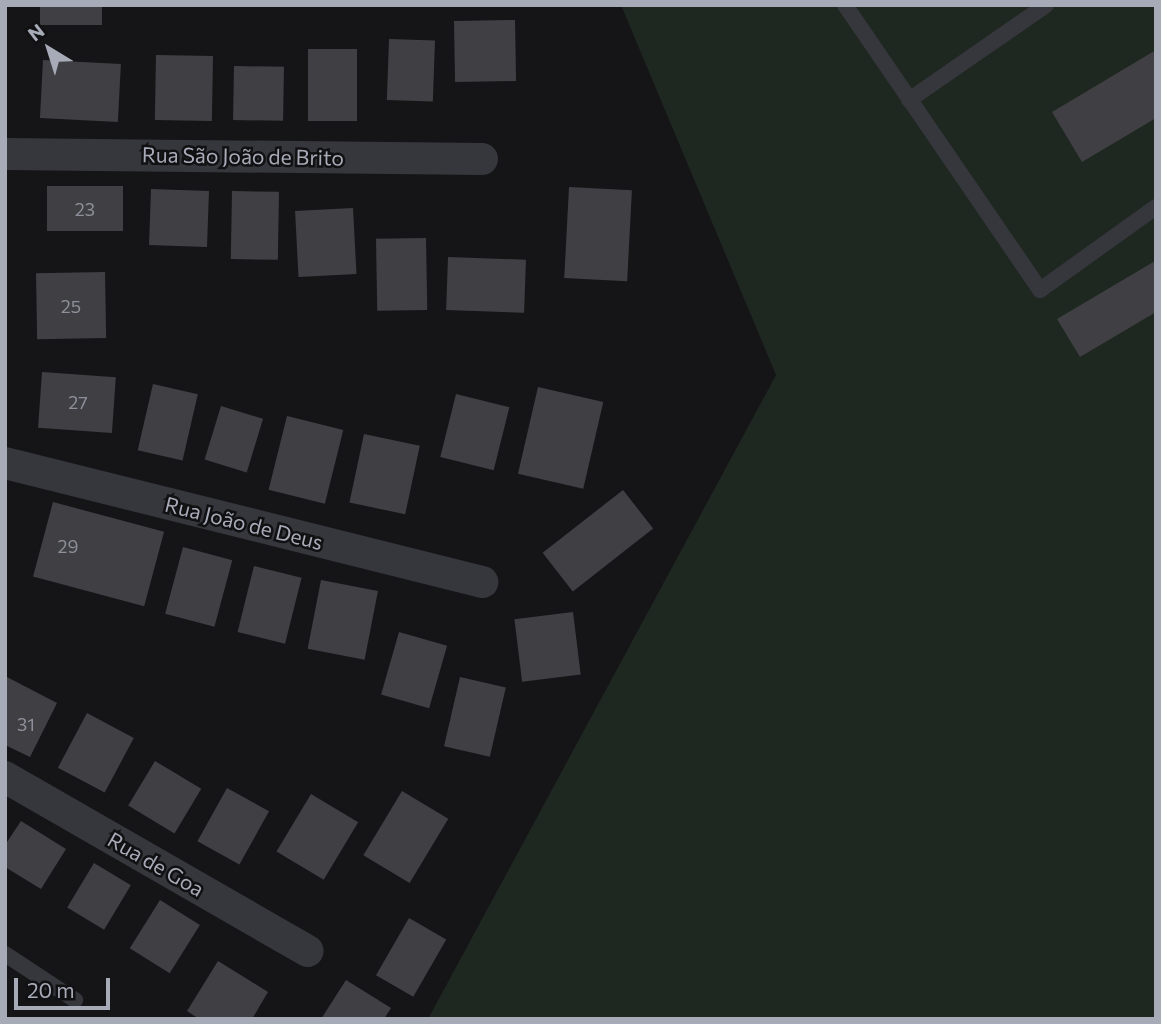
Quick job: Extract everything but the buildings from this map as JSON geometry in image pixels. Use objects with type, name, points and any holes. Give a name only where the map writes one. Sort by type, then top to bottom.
[{"type":"street","name":"Rua São João de Brito","points":[[5,154],[482,159]]},
{"type":"street","name":"Rua João de Deus","points":[[5,463],[482,582]]},
{"type":"street","name":"Rua de Goa","points":[[5,777],[307,951]]},
{"type":"lane","points":[[845,5],[1040,290],[1156,207]]},
{"type":"lane","points":[[909,100],[1046,5]]},
{"type":"lane","points":[[5,954],[75,1000]]},
{"type":"shaded area","points":[[621,5],[1156,5],[1156,1019],[428,1019],[776,375]]}]
